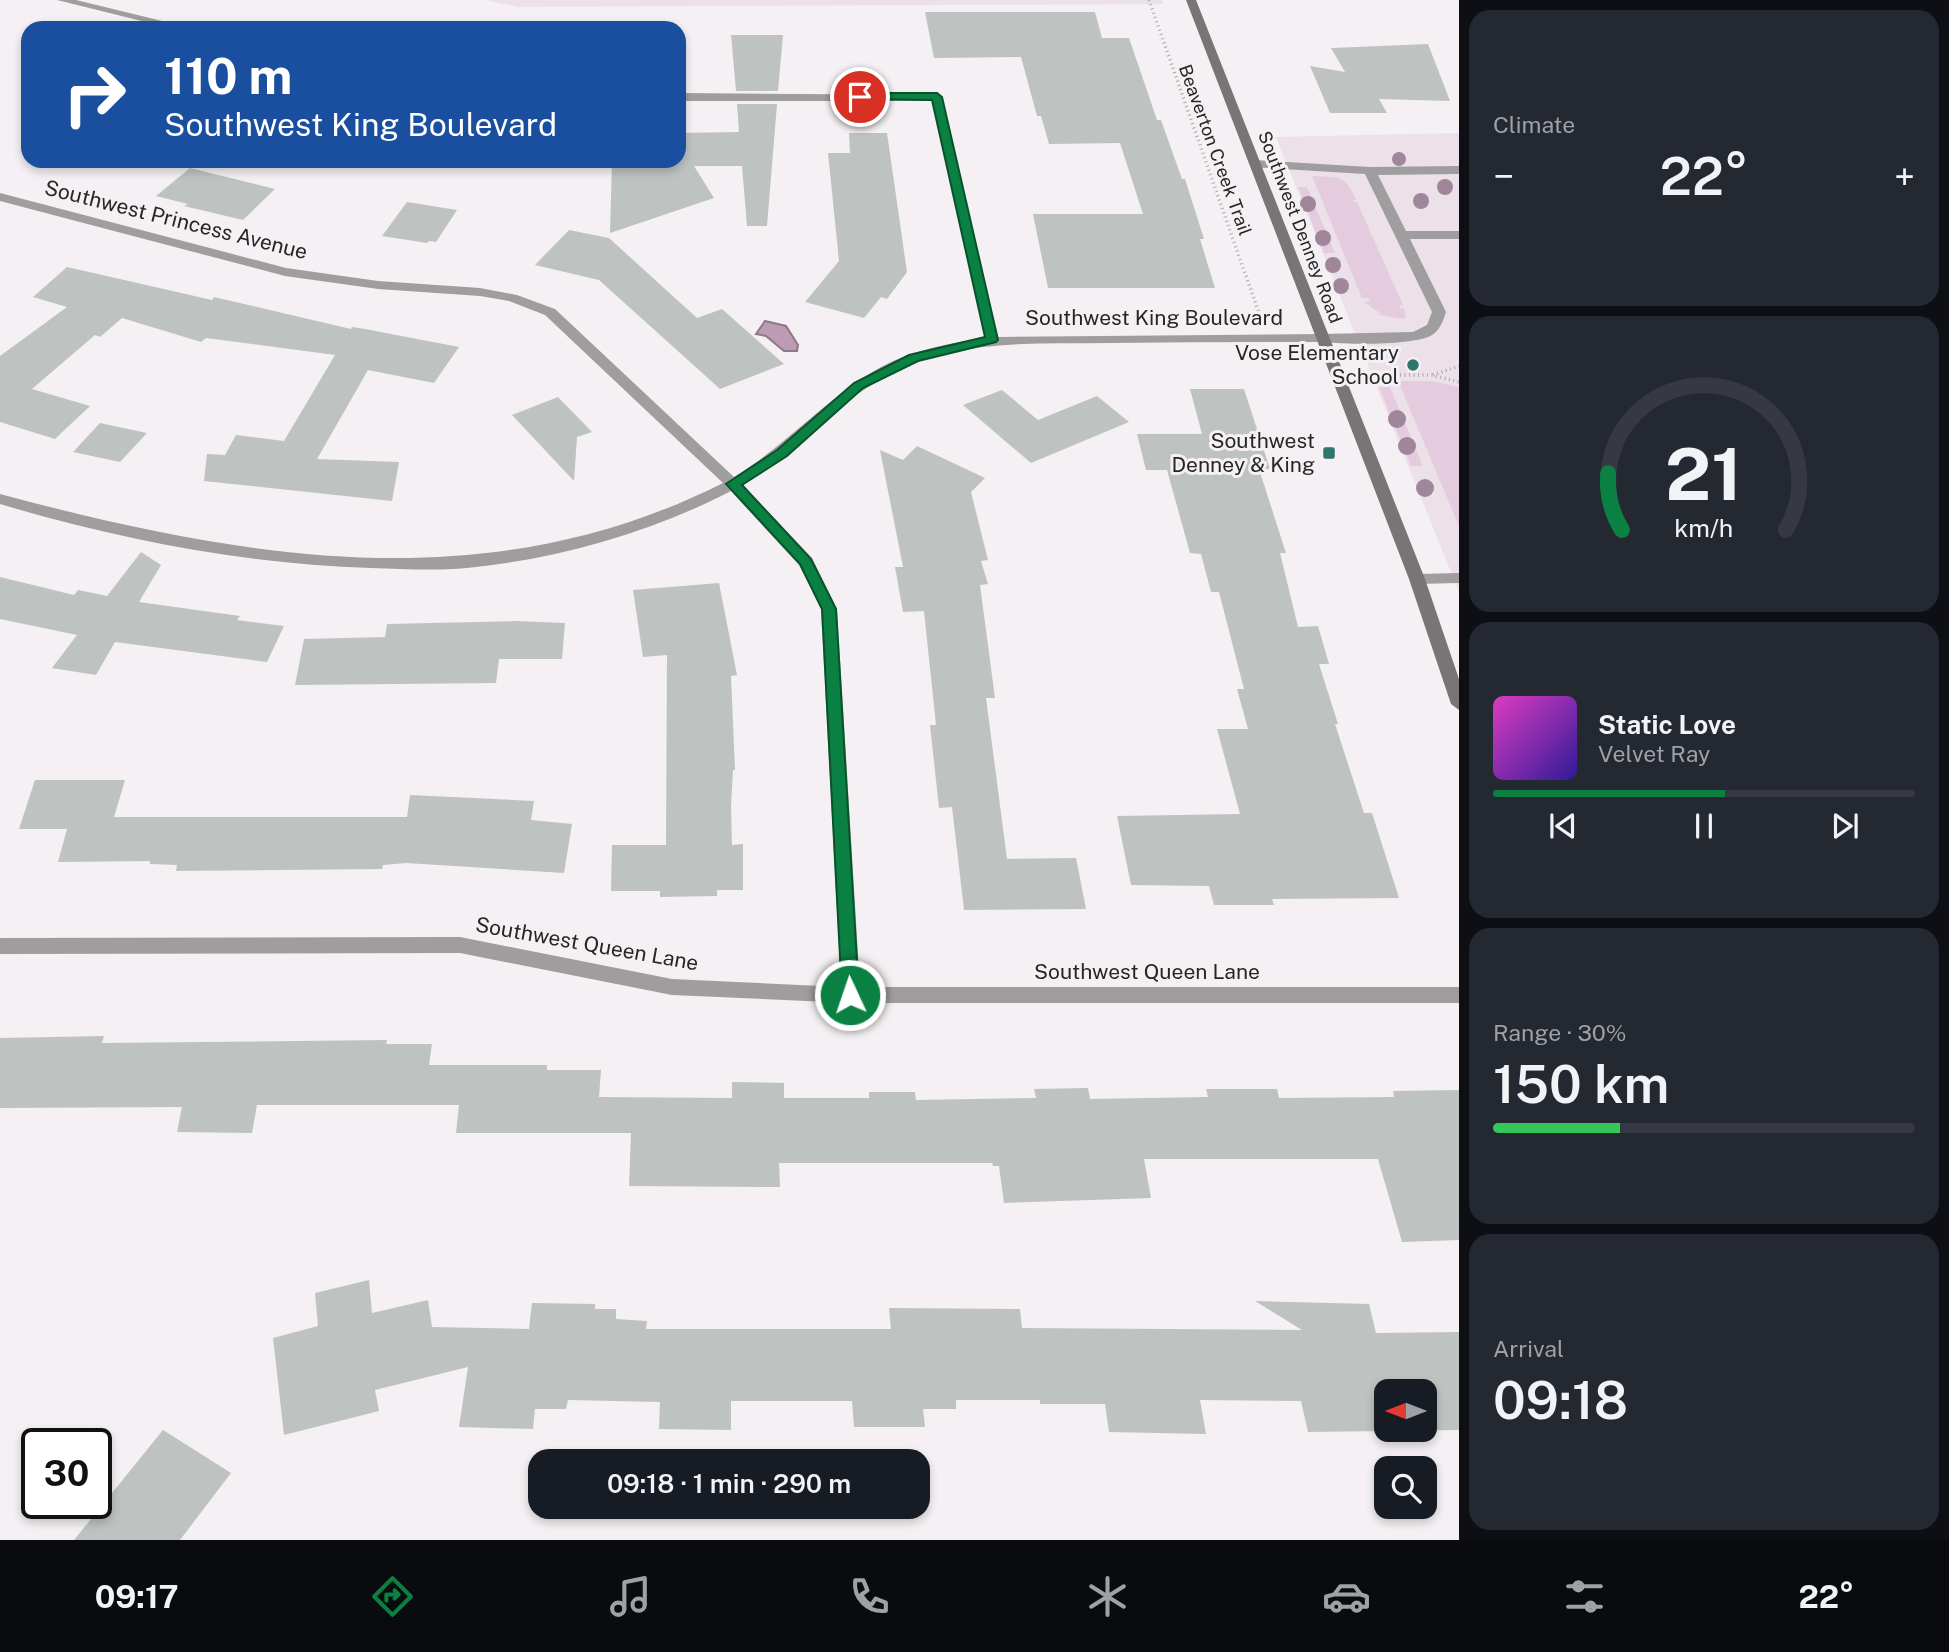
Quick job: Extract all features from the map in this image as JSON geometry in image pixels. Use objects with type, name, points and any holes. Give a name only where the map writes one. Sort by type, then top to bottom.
[{"type":"street","points":[[62,0],[154,21]]},
{"type":"street","name":"Southwest Denney Road","points":[[1191,0],[1417,579],[1459,704]]},
{"type":"street","points":[[686,97],[937,97],[992,340]]},
{"type":"street","points":[[1255,164],[1370,171],[1459,170]]},
{"type":"street","points":[[1370,171],[1401,235],[1459,235]]},
{"type":"street","name":"Southwest Princess Avenue","points":[[0,197],[285,272],[378,285],[480,292],[512,298],[550,312],[733,484],[806,562],[829,609],[850,995]]},
{"type":"street","name":"Southwest King Boulevard","points":[[0,499],[127,533],[248,553],[365,562],[463,563],[565,545],[646,525],[733,484],[782,453],[859,386],[914,358],[992,340],[1402,337],[1424,334],[1436,324],[1438,312],[1401,235]]},
{"type":"street","points":[[1417,579],[1459,578]]},
{"type":"street","name":"Southwest Queen Lane","points":[[0,946],[460,945],[672,987],[850,995],[1459,995]]},
{"type":"path","name":"Beaverton Creek Trail","points":[[1149,0],[1257,309]]},
{"type":"path","points":[[1432,375],[1459,366]]},
{"type":"path","points":[[1391,375],[1432,375],[1459,382]]},
{"type":"shaded area","points":[[485,0],[1162,0],[1164,4],[519,7]]},
{"type":"shaded area","name":"Vose Elementary School","points":[[1459,133],[1459,592],[1276,137]]},
{"type":"shaded area","points":[[1312,176],[1335,177],[1348,185],[1356,200],[1352,201],[1357,202],[1403,305],[1399,305],[1404,308],[1404,319],[1379,315],[1380,313],[1364,302],[1370,301],[1368,298],[1362,298]]},
{"type":"shaded area","points":[[1298,187],[1307,187],[1335,253],[1324,253]]},
{"type":"shaded area","points":[[765,321],[786,326],[798,345],[797,351],[784,351],[766,336],[756,334]]},
{"type":"shaded area","points":[[1398,381],[1431,381],[1459,387],[1459,526]]},
{"type":"shaded area","points":[[1379,387],[1390,387],[1423,466],[1411,466]]},
{"type":"building","points":[[925,12],[1095,12],[1102,38],[1129,38],[1157,120],[1161,120],[1182,179],[1185,179],[1204,239],[1200,239],[1215,288],[1048,288],[1033,214],[1143,214],[1120,143],[1049,144],[1041,116],[1037,116],[1021,57],[934,58]]},
{"type":"building","points":[[731,35],[783,35],[778,91],[736,91]]},
{"type":"building","points":[[1428,44],[1450,101],[1379,99],[1387,113],[1330,113],[1310,66],[1345,72],[1331,48]]},
{"type":"building","points":[[737,104],[777,104],[767,226],[747,226],[742,166],[694,166],[714,198],[610,233],[612,168],[686,168],[686,133],[739,132]]},
{"type":"building","points":[[849,133],[887,133],[907,272],[887,299],[881,297],[864,318],[805,302],[839,261],[828,153],[850,153]]},
{"type":"building","points":[[190,168],[275,189],[243,220],[184,206],[188,204],[156,196]]},
{"type":"building","points":[[407,202],[457,210],[436,242],[382,236]]},
{"type":"building","points":[[569,230],[609,238],[697,318],[722,309],[784,364],[720,389],[599,280],[535,265]]},
{"type":"building","points":[[67,267],[351,329],[365,329],[459,347],[434,383],[368,370],[317,459],[399,462],[392,501],[204,481],[207,454],[225,455],[236,435],[284,441],[335,355],[206,338],[201,342],[122,318],[100,337],[95,335],[32,389],[90,406],[55,439],[0,422],[0,356],[67,307],[33,297]]},
{"type":"building","points":[[1190,389],[1244,389],[1270,469],[1259,469],[1286,553],[1280,553],[1298,627],[1318,626],[1329,664],[1319,664],[1338,724],[1335,724],[1364,813],[1372,813],[1399,898],[1272,899],[1274,905],[1214,905],[1209,886],[1131,885],[1117,816],[1240,814],[1217,729],[1248,729],[1237,689],[1244,689],[1219,592],[1211,592],[1201,554],[1190,553],[1167,470],[1146,470],[1137,434],[1202,434]]},
{"type":"building","points":[[1002,390],[1038,420],[1097,396],[1129,422],[1031,463],[963,405]]},
{"type":"building","points":[[558,397],[592,432],[577,437],[574,481],[512,415]]},
{"type":"building","points":[[100,423],[147,433],[120,462],[73,452]]},
{"type":"building","points":[[917,446],[985,478],[971,492],[988,560],[981,561],[988,584],[980,585],[995,698],[986,698],[1007,859],[1076,858],[1086,909],[964,910],[952,807],[939,808],[930,725],[936,725],[924,611],[903,612],[895,567],[903,567],[880,450],[903,460]]},
{"type":"building","points":[[141,552],[161,565],[139,602],[240,616],[237,620],[284,626],[267,662],[115,642],[96,675],[52,668],[77,635],[0,619],[0,577],[74,595],[78,590],[107,596]]},
{"type":"building","points":[[719,583],[737,675],[731,676],[735,770],[731,806],[732,845],[743,844],[743,890],[717,890],[717,896],[660,897],[660,891],[611,891],[612,845],[666,845],[667,655],[643,657],[633,590]]},
{"type":"building","points":[[516,621],[565,623],[562,659],[499,659],[496,683],[295,685],[304,639],[385,637],[387,624]]},
{"type":"building","points":[[35,780],[125,780],[114,817],[407,817],[410,795],[534,801],[531,820],[572,824],[564,873],[406,863],[383,865],[382,869],[176,871],[177,865],[150,864],[150,861],[58,862],[67,829],[19,829]]},
{"type":"building","points":[[104,1036],[102,1043],[387,1040],[386,1044],[432,1044],[429,1065],[547,1065],[547,1070],[601,1070],[599,1097],[732,1098],[732,1082],[784,1083],[784,1098],[869,1098],[869,1092],[915,1092],[916,1100],[1036,1098],[1034,1089],[1088,1088],[1090,1099],[1208,1097],[1206,1089],[1277,1089],[1279,1098],[1394,1097],[1393,1091],[1459,1090],[1459,1240],[1402,1242],[1378,1159],[1144,1159],[1151,1198],[1004,1203],[999,1166],[993,1166],[992,1163],[779,1163],[780,1187],[629,1186],[631,1133],[456,1133],[459,1105],[257,1105],[252,1133],[177,1132],[182,1107],[0,1108],[0,1038]]},
{"type":"building","points":[[369,1280],[372,1313],[428,1300],[432,1327],[529,1329],[532,1303],[595,1304],[595,1309],[616,1309],[616,1319],[647,1321],[646,1329],[891,1329],[889,1308],[1020,1309],[1022,1328],[1302,1330],[1255,1301],[1369,1304],[1376,1333],[1459,1332],[1459,1430],[1437,1430],[1437,1379],[1374,1379],[1374,1431],[1308,1432],[1301,1401],[1200,1400],[1206,1434],[1109,1432],[1105,1404],[1040,1404],[1040,1400],[956,1400],[956,1409],[923,1409],[925,1427],[854,1427],[852,1401],[731,1401],[731,1430],[659,1429],[660,1402],[568,1400],[566,1409],[535,1409],[533,1429],[459,1427],[468,1367],[375,1390],[379,1411],[284,1435],[273,1338],[318,1326],[315,1293]]},
{"type":"building","points":[[163,1430],[231,1473],[180,1540],[74,1540],[91,1519],[112,1519],[112,1493]]},
{"type":"place","name":"Vose Elementary School","points":[[1413,365]]},
{"type":"place","name":"Southwest Denney & King","points":[[1329,453]]},
{"type":"route","points":[[850,995],[829,609],[806,562],[733,484],[782,453],[859,386],[914,358],[992,340],[937,97],[860,97]]}]
